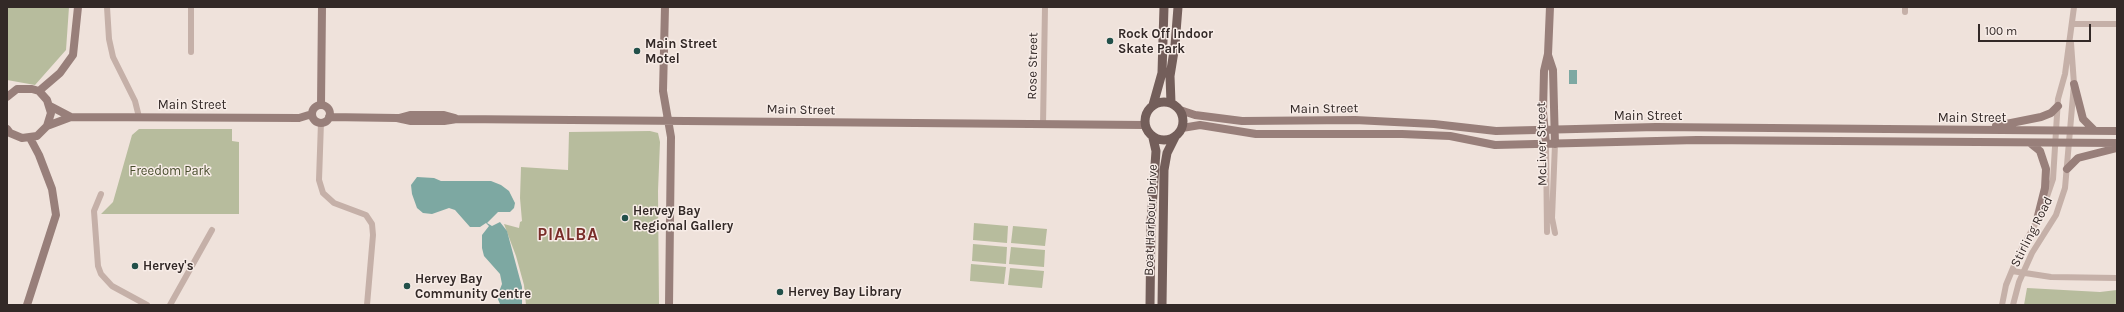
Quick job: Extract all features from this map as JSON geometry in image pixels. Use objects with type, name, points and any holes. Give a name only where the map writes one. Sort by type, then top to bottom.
[{"type":"main road","points":[[1153,104],[1165,101],[1171,103],[1180,110],[1183,122],[1182,128],[1175,137],[1164,140],[1153,138],[1144,125],[1146,114],[1153,104],[1162,73],[1164,7]]},
{"type":"main road","points":[[1171,103],[1170,76],[1175,45],[1178,7]]},
{"type":"main road","name":"Boat Harbour Drive","points":[[1162,305],[1164,170],[1168,153],[1175,137]]},
{"type":"main road","name":"Boat Harbour Drive","points":[[1150,305],[1151,222],[1156,151],[1153,138]]},
{"type":"street","points":[[39,92],[60,73],[73,54],[78,7]]},
{"type":"street","points":[[107,7],[109,39],[114,57],[135,101],[139,117]]},
{"type":"street","points":[[191,7],[191,52]]},
{"type":"street","points":[[321,105],[322,7]]},
{"type":"street","points":[[664,7],[663,91],[671,137],[669,305]]},
{"type":"street","name":"Rose Street","points":[[1043,125],[1045,7]]},
{"type":"street","name":"McLiver Street","points":[[1547,232],[1544,71],[1548,54],[1550,7]]},
{"type":"street","points":[[2070,39],[2074,7]]},
{"type":"street","points":[[2072,24],[2117,24]]},
{"type":"street","name":"Stirling Road","points":[[2013,305],[2023,274],[2032,253],[2056,215],[2065,188],[2074,84],[2070,39]]},
{"type":"street","name":"Stirling Road","points":[[2002,305],[2006,285],[2012,270],[2038,220],[2051,187],[2058,106],[2070,39]]},
{"type":"street","name":"McLiver Street","points":[[1548,54],[1553,70],[1555,144],[1552,218],[1555,233]]},
{"type":"street","points":[[2074,84],[2083,118],[2094,130]]},
{"type":"street","points":[[7,97],[17,90],[24,88],[39,92],[47,100],[50,106],[50,120],[47,126]]},
{"type":"street","points":[[321,105],[328,110],[329,116],[326,121],[321,122],[314,119],[312,114],[315,108],[321,105]]},
{"type":"street","name":"Main Street","points":[[50,106],[71,117]]},
{"type":"street","points":[[1974,130],[2041,117],[2050,113],[2058,106]]},
{"type":"street","name":"Main Street","points":[[1180,110],[1195,115],[1247,122],[1355,120],[1434,124],[1496,131],[1656,127],[2117,131]]},
{"type":"street","name":"Main Street","points":[[30,138],[42,132],[47,126],[71,117],[299,118],[312,114]]},
{"type":"street","name":"Main Street","points":[[329,116],[400,118],[411,121],[444,121],[458,119],[1144,125]]},
{"type":"street","points":[[321,122],[319,180],[323,193],[334,203],[366,215],[372,224],[373,235],[367,305]]},
{"type":"street","name":"Main Street","points":[[1182,128],[1200,125],[1256,134],[1402,134],[1450,136],[1496,144],[1697,140],[2117,143]]},
{"type":"street","points":[[7,129],[15,136],[30,138],[39,155],[52,189],[56,215],[27,305]]},
{"type":"street","points":[[2030,143],[2040,151],[2046,169],[2045,188],[2038,220]]},
{"type":"street","points":[[2067,169],[2078,158],[2117,148]]},
{"type":"street","points":[[100,194],[94,211],[98,266],[101,274],[112,286],[147,305]]},
{"type":"street","points":[[170,305],[212,230]]},
{"type":"street","points":[[2012,270],[2023,274],[2051,277],[2117,278]]},
{"type":"green space","points":[[7,7],[69,7],[66,50],[35,85],[7,80]]},
{"type":"green space","name":"Freedom Park","points":[[139,129],[232,129],[232,141],[239,142],[239,214],[101,214],[113,202],[132,135]]},
{"type":"green space","points":[[650,131],[658,133],[660,142],[658,191],[659,305],[526,305],[524,285],[516,256],[504,224],[519,228],[520,222],[522,221],[520,198],[521,167],[568,170],[569,132]]},
{"type":"green space","points":[[974,223],[1008,226],[1007,243],[973,240]]},
{"type":"green space","points":[[1013,226],[1047,229],[1045,246],[1011,243]]},
{"type":"green space","points":[[973,244],[1007,247],[1006,264],[972,261]]},
{"type":"green space","points":[[1011,247],[1045,250],[1044,267],[1009,264]]},
{"type":"green space","points":[[971,264],[1006,267],[1004,284],[970,281]]},
{"type":"green space","points":[[1010,268],[1044,271],[1042,288],[1008,285]]},
{"type":"green space","points":[[2027,288],[2100,292],[2117,290],[2117,305],[2024,305]]},
{"type":"water","points":[[1569,70],[1577,70],[1577,84],[1569,84]]},
{"type":"water","points":[[417,177],[434,178],[441,181],[491,181],[501,185],[509,191],[515,203],[514,208],[510,212],[498,212],[487,223],[492,226],[500,222],[507,231],[522,287],[522,305],[503,305],[500,304],[497,297],[502,284],[500,274],[484,256],[482,248],[482,235],[489,226],[486,223],[480,227],[470,227],[455,210],[449,208],[432,214],[423,213],[417,208],[412,194],[411,185]]},
{"type":"place","name":"Rock Off Indoor Skate Park","points":[[1110,41]]},
{"type":"place","name":"Main Street Motel","points":[[637,51]]},
{"type":"place","name":"Hervey Bay Regional Gallery","points":[[625,218]]},
{"type":"place","name":"Hervey's","points":[[135,266]]},
{"type":"place","name":"Hervey Bay Community Centre","points":[[407,286]]},
{"type":"place","name":"Hervey Bay Library","points":[[780,292]]},
{"type":"district","name":"PIALBA","points":[[568,235]]}]
